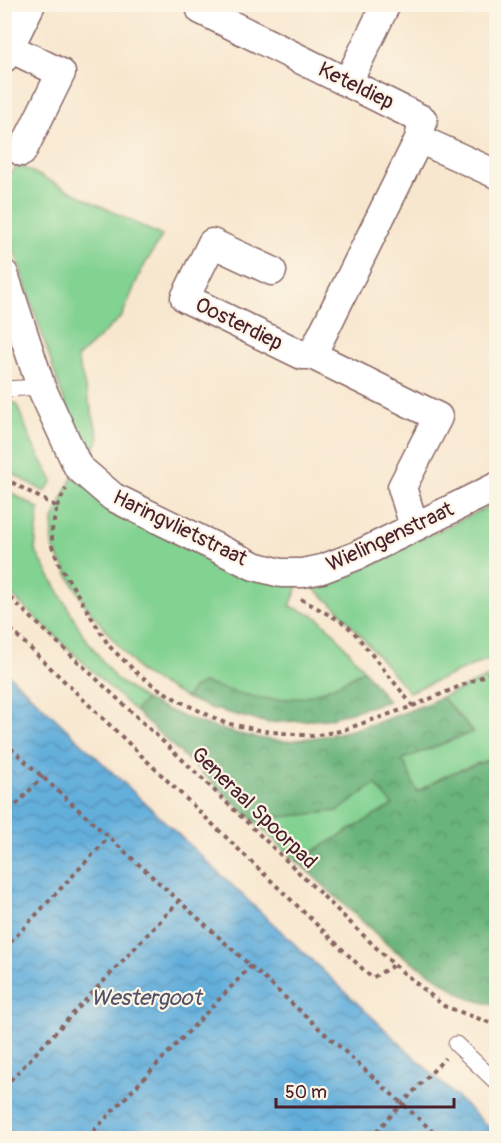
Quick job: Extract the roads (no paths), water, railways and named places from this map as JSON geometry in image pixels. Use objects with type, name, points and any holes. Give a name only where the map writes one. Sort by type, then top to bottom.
[{"type":"street","points":[[22,152],[61,73],[7,53],[31,4]]},
{"type":"street","name":"Keteldiep","points":[[203,4],[201,10],[423,120],[419,139]]},
{"type":"street","points":[[348,82],[386,4]]},
{"type":"street","points":[[312,355],[419,139],[496,174]]},
{"type":"street","name":"Oosterdiep","points":[[272,271],[212,243],[185,298],[302,355],[312,355],[438,417],[402,487],[414,526]]},
{"type":"street","name":"Haringvlietstraat","points":[[4,274],[41,387],[78,467],[113,497],[254,566],[280,573]]},
{"type":"street","name":"Wielingenstraat","points":[[280,573],[302,573],[322,569],[356,555],[496,487]]},
{"type":"lane","points":[[4,389],[41,387]]},
{"type":"lane","points":[[456,1044],[496,1082]]},
{"type":"water","name":"Westergoot","points":[[5,671],[496,1134],[496,1138],[5,1138]]}]
